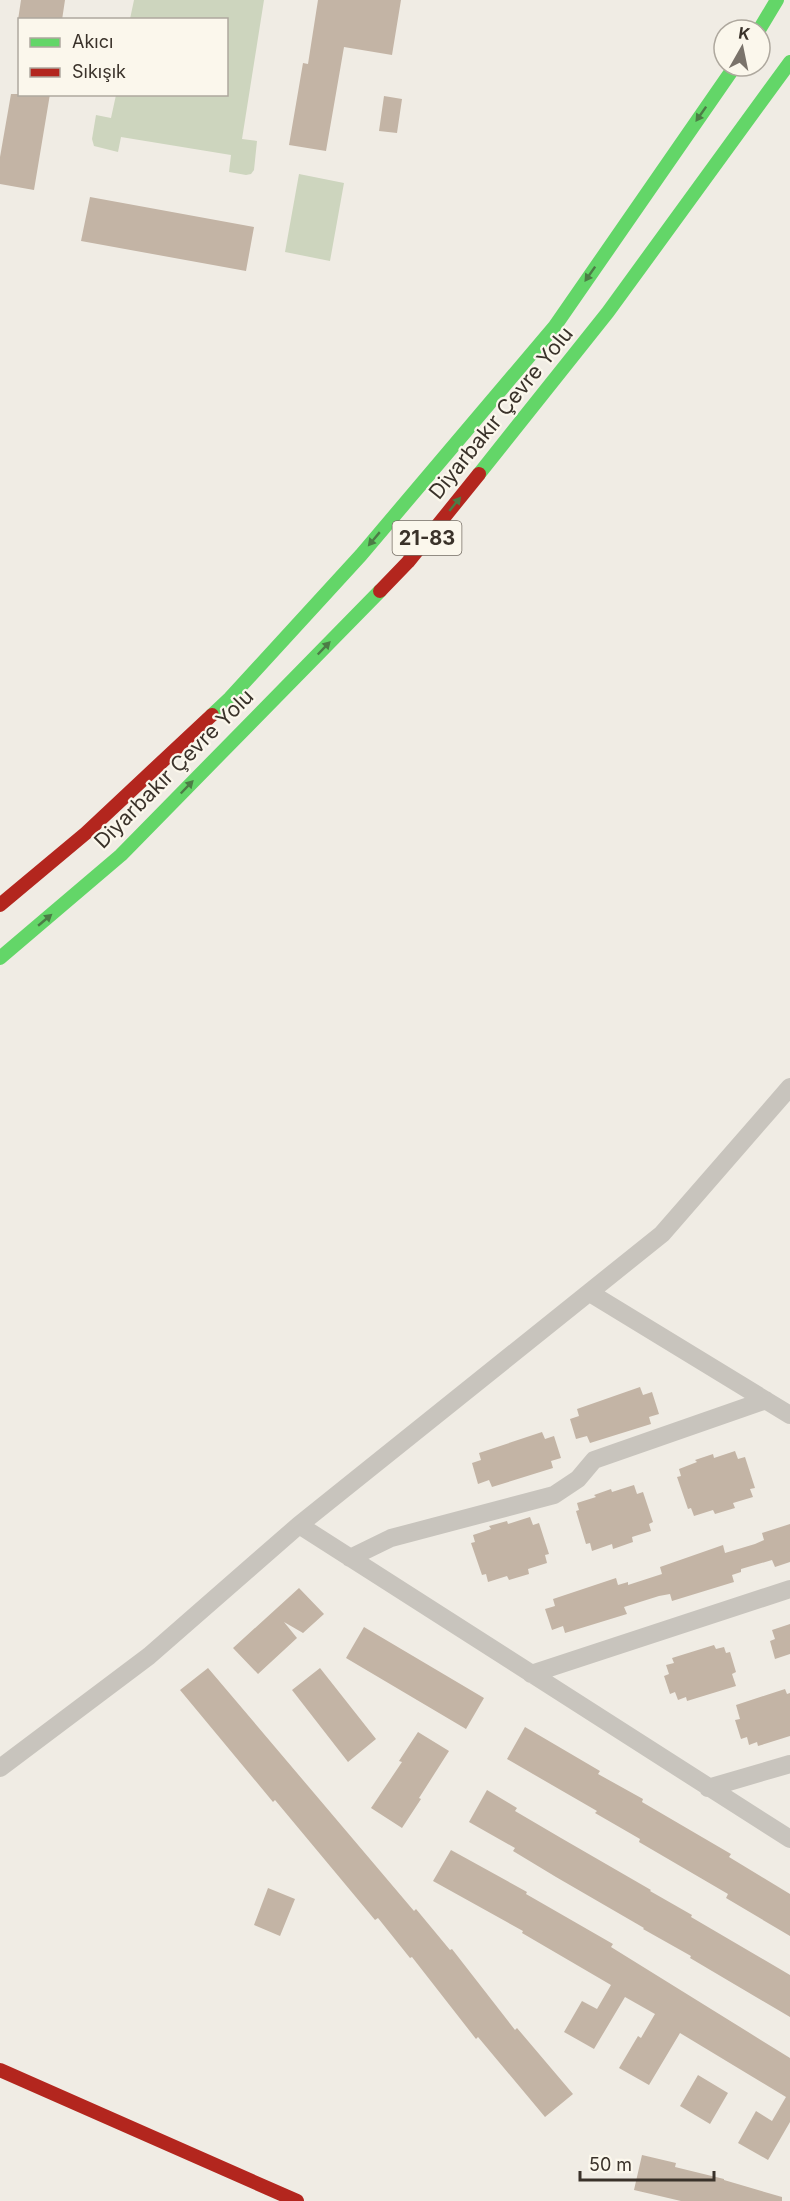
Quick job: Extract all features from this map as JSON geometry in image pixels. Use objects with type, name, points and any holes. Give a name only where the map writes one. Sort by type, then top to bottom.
[{"type":"main road","points":[[766,18],[777,0]]},
{"type":"main road","name":"Diyarbakır Çevre Yolu","points":[[0,958],[121,855],[408,562],[609,312],[790,62]]},
{"type":"main road","name":"Diyarbakır Çevre Yolu","points":[[0,905],[86,833],[230,698],[361,555],[555,326],[727,78]]},
{"type":"main road","points":[[0,2070],[297,2201]]},
{"type":"street","points":[[0,1768],[149,1656],[299,1525],[662,1234],[790,1087]]},
{"type":"street","points":[[590,1293],[790,1414]]},
{"type":"street","points":[[350,1558],[391,1538],[554,1495],[578,1479],[594,1460],[766,1400]]},
{"type":"street","points":[[299,1525],[790,1839]]},
{"type":"street","points":[[531,1674],[790,1588]]},
{"type":"street","points":[[708,1788],[790,1764]]},
{"type":"green space","points":[[134,0],[264,0],[242,139],[257,141],[254,170],[251,174],[229,172],[231,155],[121,137],[118,152],[94,146],[92,139],[96,115],[111,118],[116,96],[228,96],[228,18],[130,18]]},
{"type":"green space","points":[[299,174],[344,183],[330,261],[285,252]]},
{"type":"building","points":[[21,0],[65,0],[62,18],[18,18]]},
{"type":"building","points":[[318,0],[401,0],[392,55],[344,47],[326,151],[289,145],[303,63],[308,64]]},
{"type":"building","points":[[11,94],[50,96],[34,190],[0,184],[0,157]]},
{"type":"building","points":[[384,96],[402,99],[397,133],[379,131]]},
{"type":"building","points":[[90,197],[254,227],[246,271],[81,241]]},
{"type":"building","points":[[640,1387],[643,1395],[652,1392],[659,1414],[649,1417],[651,1424],[590,1443],[587,1436],[576,1439],[570,1419],[579,1416],[577,1409]]},
{"type":"building","points":[[542,1432],[545,1439],[554,1436],[561,1458],[551,1461],[553,1468],[492,1487],[489,1480],[478,1484],[472,1463],[481,1460],[479,1453]]},
{"type":"building","points":[[735,1451],[738,1459],[745,1457],[755,1488],[750,1489],[753,1497],[733,1503],[735,1508],[715,1514],[713,1510],[694,1516],[691,1508],[688,1509],[677,1477],[681,1476],[679,1469],[713,1454],[714,1458]]},
{"type":"building","points":[[634,1485],[637,1494],[643,1492],[653,1522],[649,1524],[651,1531],[632,1537],[633,1542],[613,1549],[612,1544],[592,1551],[590,1543],[586,1544],[576,1511],[579,1510],[577,1503],[611,1489],[612,1492]]},
{"type":"building","points":[[530,1517],[533,1525],[539,1523],[549,1554],[545,1555],[547,1563],[528,1569],[529,1574],[509,1580],[507,1576],[488,1582],[486,1574],[482,1575],[471,1543],[475,1542],[473,1535],[491,1529],[489,1526],[507,1521],[508,1524]]},
{"type":"building","points":[[790,1524],[790,1562],[775,1567],[772,1560],[741,1569],[741,1572],[732,1575],[734,1582],[672,1601],[670,1594],[659,1596],[624,1607],[627,1614],[565,1633],[563,1626],[552,1630],[545,1609],[555,1606],[553,1599],[616,1578],[618,1585],[628,1582],[628,1585],[662,1574],[660,1567],[723,1545],[725,1553],[755,1544],[764,1540],[762,1533]]},
{"type":"building","points":[[299,1588],[324,1614],[303,1633],[284,1622],[297,1638],[258,1674],[233,1648]]},
{"type":"building","points":[[790,1624],[790,1654],[775,1659],[770,1641],[775,1639],[772,1630]]},
{"type":"building","points":[[364,1627],[484,1698],[466,1729],[346,1658]]},
{"type":"building","points":[[714,1645],[716,1649],[724,1647],[726,1653],[730,1652],[736,1672],[732,1674],[736,1686],[687,1701],[686,1697],[678,1700],[675,1692],[670,1694],[664,1676],[669,1674],[666,1665],[674,1663],[672,1658]]},
{"type":"building","points":[[208,1668],[414,1911],[416,1909],[450,1950],[452,1949],[515,2030],[517,2028],[573,2094],[545,2117],[478,2037],[476,2039],[412,1957],[410,1958],[378,1918],[375,1920],[180,1690]]},
{"type":"building","points":[[320,1668],[376,1739],[348,1762],[292,1690]]},
{"type":"building","points":[[785,1689],[787,1694],[790,1693],[790,1736],[758,1746],[757,1742],[749,1745],[747,1737],[741,1739],[735,1720],[740,1719],[736,1705]]},
{"type":"building","points":[[525,1727],[600,1771],[598,1774],[731,1854],[729,1857],[790,1894],[790,1936],[726,1898],[728,1894],[639,1842],[640,1839],[595,1813],[597,1811],[507,1759]]},
{"type":"building","points":[[418,1732],[449,1751],[402,1828],[371,1808],[402,1762],[399,1761]]},
{"type":"building","points":[[487,1790],[517,1808],[515,1811],[651,1890],[692,1915],[691,1917],[790,1975],[790,2017],[513,1851],[515,1848],[469,1822]]},
{"type":"building","points":[[451,1850],[527,1892],[526,1894],[613,1944],[611,1947],[790,2058],[790,2122],[768,2160],[738,2143],[756,2111],[772,2121],[786,2097],[680,2033],[649,2085],[619,2068],[638,2036],[641,2038],[655,2014],[625,1997],[594,2049],[564,2032],[582,2001],[597,2009],[611,1985],[522,1933],[523,1931],[433,1881]]},
{"type":"building","points":[[268,1888],[295,1899],[280,1936],[254,1925]]},
{"type":"building","points":[[698,2075],[728,2093],[710,2124],[680,2106]]},
{"type":"building","points":[[642,2155],[676,2163],[675,2167],[782,2197],[782,2201],[681,2201],[634,2190]]},
{"type":"traffic: fast","points":[[766,18],[777,0]]},
{"type":"traffic: fast","points":[[479,474],[608,312],[790,62]]},
{"type":"traffic: fast","points":[[212,715],[361,555],[555,326],[727,78]]},
{"type":"traffic: fast","points":[[0,958],[121,855],[380,591]]},
{"type":"traffic: jam","points":[[380,591],[408,562],[479,474]]},
{"type":"traffic: jam","points":[[0,905],[86,833],[212,715]]},
{"type":"traffic: jam","points":[[0,2070],[297,2201]]}]
